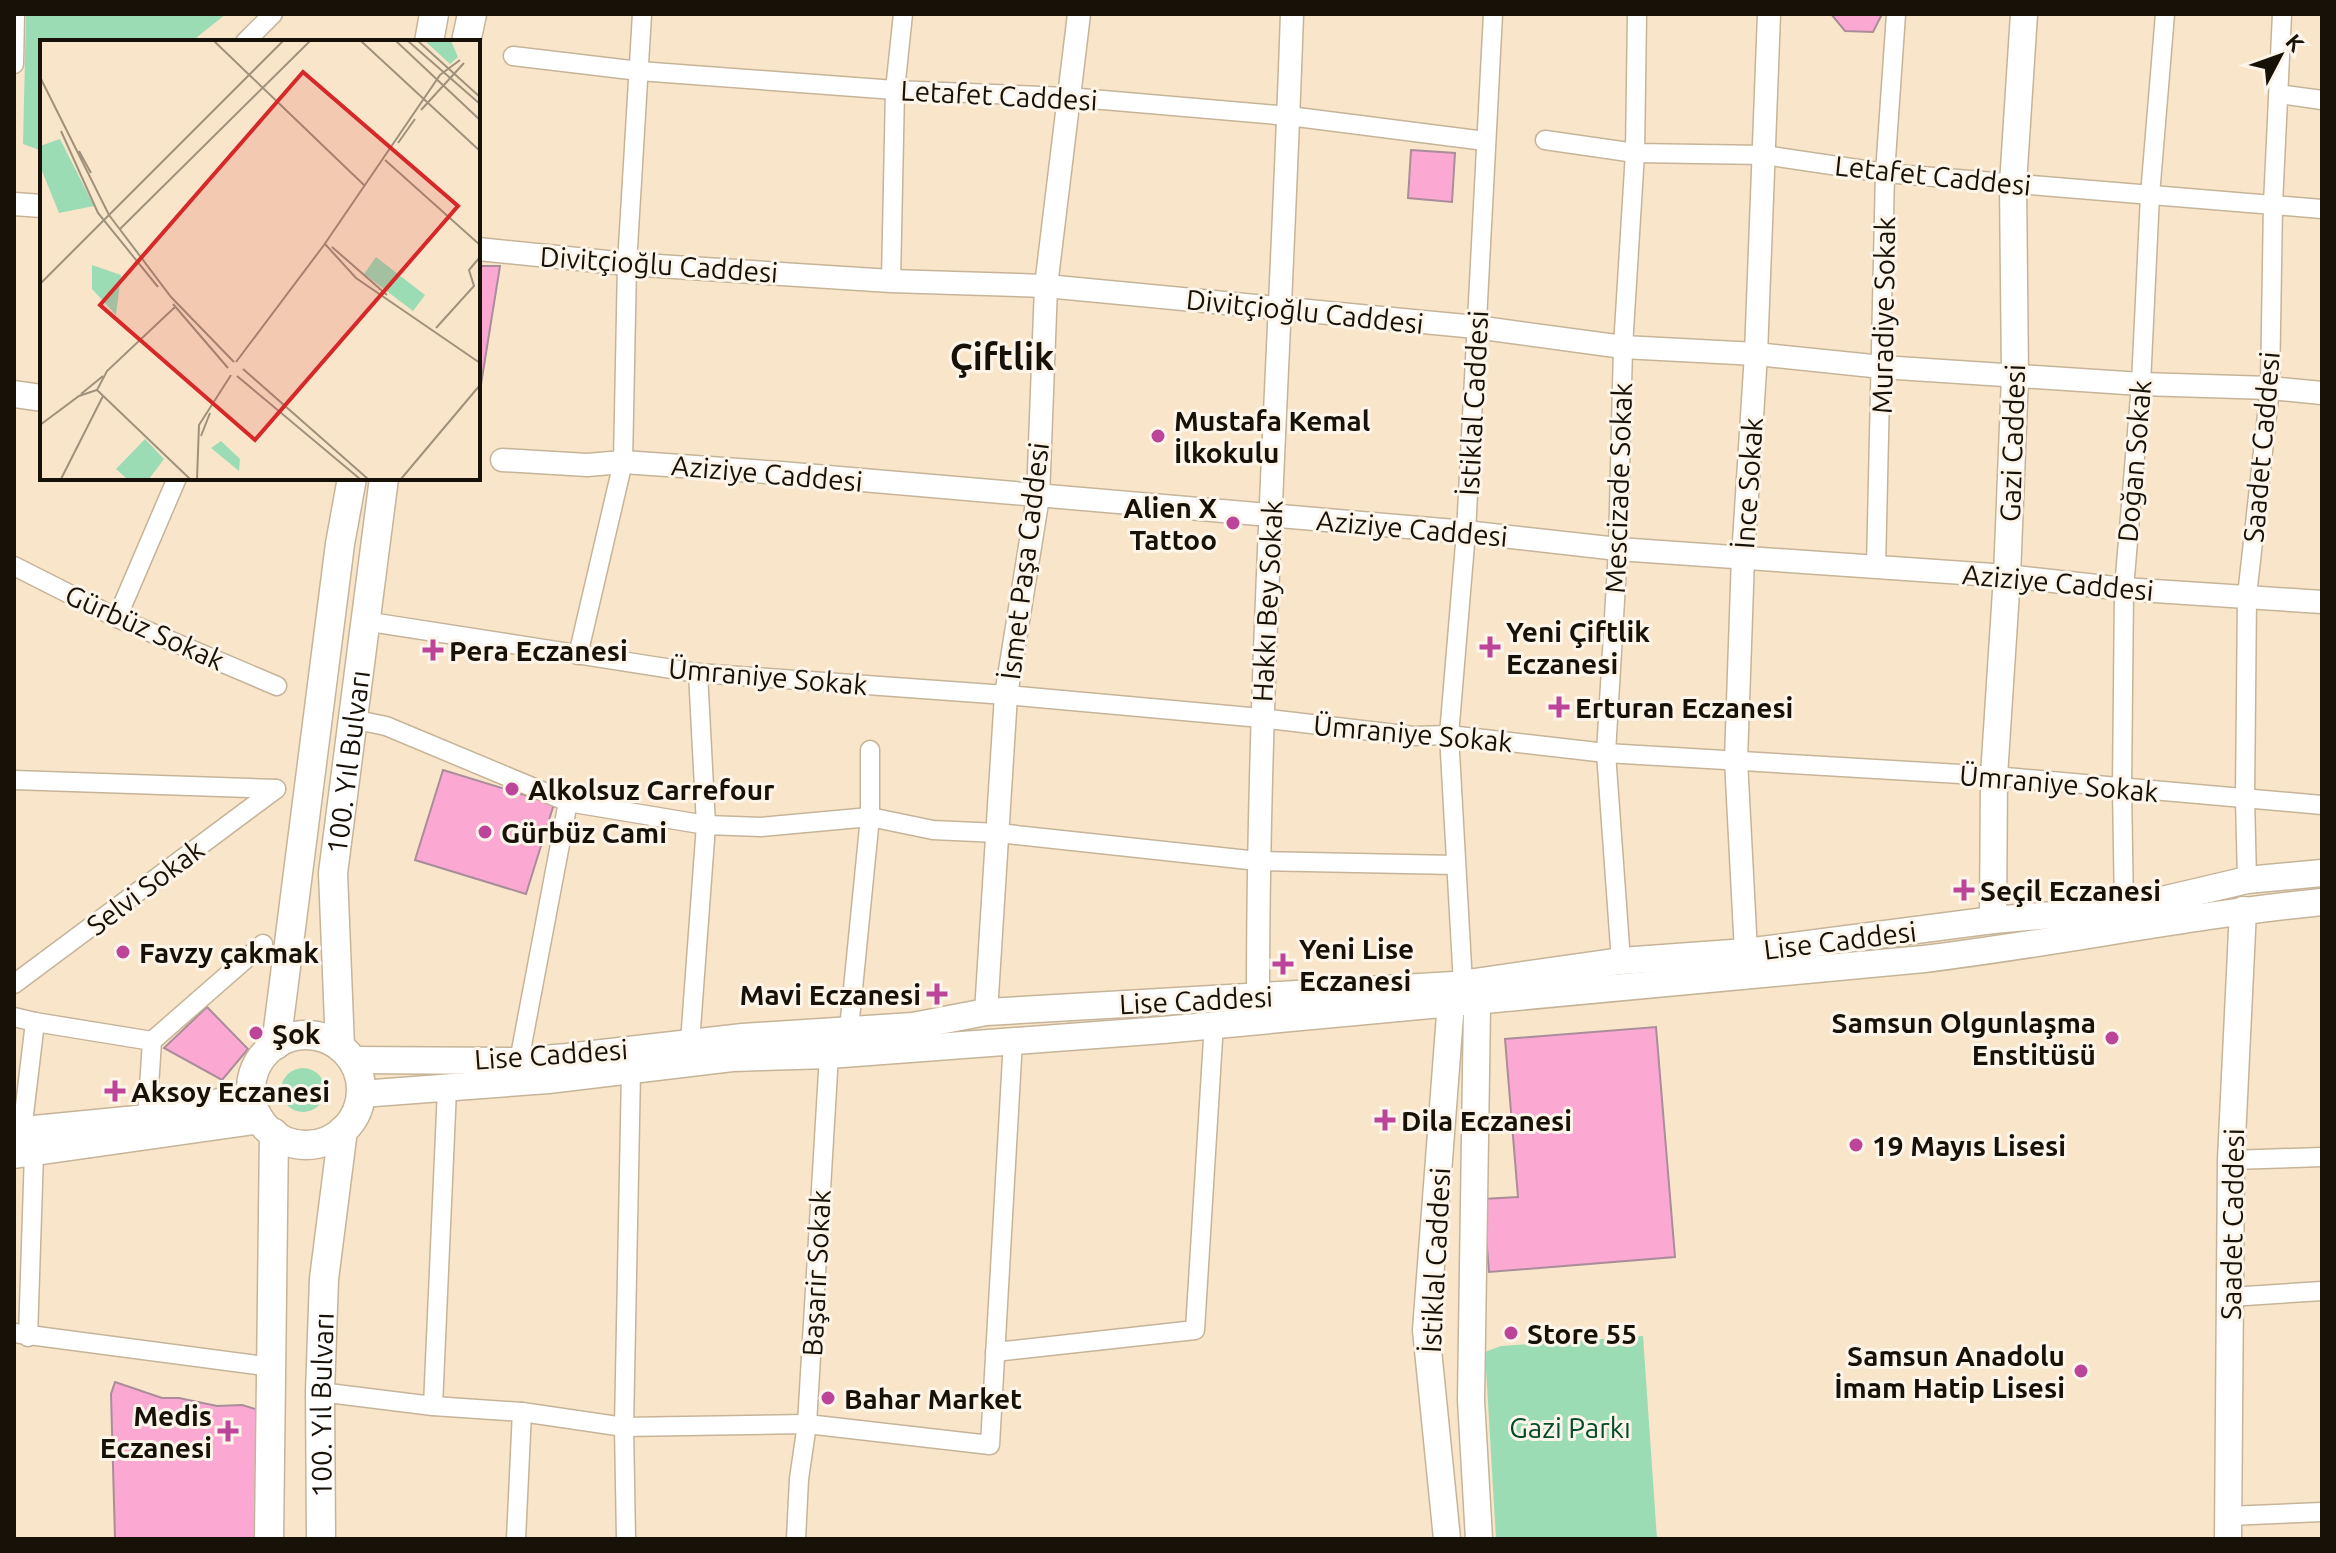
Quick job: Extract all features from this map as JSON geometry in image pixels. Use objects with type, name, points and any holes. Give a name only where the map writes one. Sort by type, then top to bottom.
[{"type":"main road","points":[[429,40],[434,14]]},
{"type":"main road","points":[[466,40],[472,14]]},
{"type":"main road","name":"Gazi Caddesi","points":[[1993,920],[1994,776],[2007,576],[2015,376],[2013,184],[2024,14]]},
{"type":"main road","points":[[14,394],[40,398]]},
{"type":"main road","name":"100. Yıl Bulvarı","points":[[276,1045],[340,544],[352,480]]},
{"type":"main road","name":"100. Yıl Bulvarı","points":[[346,1053],[333,873],[384,480]]},
{"type":"main road","name":"Lise Caddesi","points":[[346,1053],[519,1061],[690,1042],[913,1026],[986,1012],[1258,996],[1463,995],[1621,961],[1746,952],[1993,920],[2124,909],[2247,880],[2322,873]]},
{"type":"main road","name":"Lise Caddesi","points":[[361,1094],[447,1089],[732,1058],[829,1055],[1163,1030],[1463,995],[1924,959],[2005,949],[2243,910],[2322,902]]},
{"type":"main road","name":"Saadet Caddesi","points":[[2228,1527],[2231,1160],[2243,910]]},
{"type":"main road","name":"İstiklal Caddesi","points":[[1447,1539],[1426,1330],[1463,995]]},
{"type":"main road","name":"İstiklal Caddesi","points":[[1463,995],[1477,1023],[1471,1400],[1479,1539]]},
{"type":"main road","points":[[306,1035],[324,1038],[346,1053],[360,1076],[361,1094],[357,1111],[343,1130],[333,1138],[316,1144],[299,1144],[281,1139],[262,1116],[253,1077],[260,1060],[276,1045],[289,1038],[306,1035]]},
{"type":"main road","points":[[21,1142],[262,1116]]},
{"type":"main road","points":[[21,1142],[147,1118],[262,1116]]},
{"type":"main road","name":"100. Yıl Bulvarı","points":[[262,1116],[272,1367],[269,1539]]},
{"type":"main road","name":"100. Yıl Bulvarı","points":[[321,1539],[320,1392],[324,1279],[343,1130]]},
{"type":"street","points":[[14,64],[15,14]]},
{"type":"street","points":[[251,40],[273,14]]},
{"type":"street","points":[[578,655],[623,462],[627,264],[642,14]]},
{"type":"street","points":[[891,281],[895,90],[903,14]]},
{"type":"street","name":"İsmet Paşa Caddesi","points":[[986,1012],[1006,695],[1038,497],[1046,286],[1079,14]]},
{"type":"street","name":"Hakkı Bey Sokak","points":[[1258,996],[1261,718],[1292,14]]},
{"type":"street","name":"İstiklal Caddesi","points":[[1463,995],[1449,735],[1466,532],[1493,14]]},
{"type":"street","name":"Mescizade Sokak","points":[[1621,961],[1606,753],[1618,549],[1623,347],[1635,153],[1637,14]]},
{"type":"street","name":"İnce Sokak","points":[[1746,952],[1736,760],[1769,14]]},
{"type":"street","name":"Muradiye Sokak","points":[[1876,568],[1885,173],[1896,14]]},
{"type":"street","name":"Doğan Sokak","points":[[2124,909],[2124,589],[2165,14]]},
{"type":"street","name":"Saadet Caddesi","points":[[2247,880],[2247,596],[2270,388],[2273,204],[2282,14]]},
{"type":"street","name":"Letafet Caddesi","points":[[513,56],[639,71],[895,90],[1068,97],[1289,116],[1485,141]]},
{"type":"street","points":[[2279,94],[2322,100]]},
{"type":"street","name":"Letafet Caddesi","points":[[1545,140],[1635,153],[1764,155],[1885,173],[2322,209]]},
{"type":"street","points":[[14,204],[40,206]]},
{"type":"street","name":"Divitçioğlu Caddesi","points":[[480,249],[627,264],[891,281],[1046,286],[1476,327],[1623,347],[1756,354],[2015,376],[2322,393]]},
{"type":"street","name":"Aziziye Caddesi","points":[[502,460],[587,465],[623,462],[1272,515],[1618,549],[2322,602]]},
{"type":"street","points":[[117,618],[176,480]]},
{"type":"street","name":"Gürbüz Sokak","points":[[14,566],[117,618],[277,686]]},
{"type":"street","name":"Ümraniye Sokak","points":[[364,621],[698,673],[1006,695],[1261,718],[1413,736],[1449,735],[1606,753],[1994,776],[2322,805]]},
{"type":"street","points":[[690,1042],[706,825],[698,673]]},
{"type":"street","points":[[352,719],[386,726],[568,802],[706,825],[761,827],[870,817],[933,830],[998,833],[1258,861],[1455,865]]},
{"type":"street","points":[[829,1055],[849,1029],[870,817],[870,750]]},
{"type":"street","name":"Selvi Sokak","points":[[14,780],[276,789],[14,984]]},
{"type":"street","points":[[519,1061],[568,802]]},
{"type":"street","points":[[147,1118],[152,1041],[263,944]]},
{"type":"street","points":[[14,1017],[152,1041]]},
{"type":"street","points":[[35,1022],[21,1142],[21,1335],[272,1367]]},
{"type":"street","points":[[995,1352],[1195,1330],[1214,1023]]},
{"type":"street","points":[[320,1392],[433,1406],[522,1412],[624,1427],[807,1424],[990,1445],[1013,1040]]},
{"type":"street","name":"Başarir Sokak","points":[[796,1539],[799,1479],[807,1424],[829,1055]]},
{"type":"street","points":[[626,1539],[624,1427],[631,1071]]},
{"type":"street","points":[[433,1406],[447,1089]]},
{"type":"street","points":[[2231,1160],[2322,1157]]},
{"type":"street","points":[[2230,1297],[2322,1291]]},
{"type":"street","points":[[516,1539],[522,1412]]},
{"type":"street","points":[[2228,1527],[2322,1512]]},
{"type":"green space","points":[[26,14],[226,14],[194,40],[40,40],[40,150],[23,144]]},
{"type":"green space","points":[[303,1068],[319,1074],[325,1090],[319,1106],[303,1112],[287,1106],[281,1090],[287,1074]]},
{"type":"green space","name":"Gazi Parkı","points":[[1643,1336],[1657,1539],[1496,1539],[1485,1352],[1501,1346]]},
{"type":"building","points":[[1831,14],[1882,14],[1873,32],[1845,31]]},
{"type":"building","points":[[1411,150],[1455,153],[1452,202],[1408,198]]},
{"type":"building","points":[[480,266],[500,266],[480,391]]},
{"type":"building","name":"Gürbüz Cami","points":[[443,770],[554,804],[526,894],[415,860]]},
{"type":"building","points":[[207,1007],[248,1049],[222,1080],[164,1048]]},
{"type":"building","points":[[1656,1027],[1675,1257],[1489,1272],[1483,1199],[1518,1197],[1505,1039]]},
{"type":"building","points":[[115,1382],[162,1398],[179,1398],[217,1406],[242,1405],[265,1412],[270,1539],[115,1539],[111,1394]]},
{"type":"place","name":"Mustafa Kemal İlkokulu","points":[[1158,436]]},
{"type":"place","name":"Alien X Tattoo","points":[[1233,523]]},
{"type":"place","name":"Yeni Çiftlik Eczanesi","points":[[1490,647]]},
{"type":"place","name":"Pera Eczanesi","points":[[433,650]]},
{"type":"place","name":"Erturan Eczanesi","points":[[1559,707]]},
{"type":"place","name":"Alkolsuz Carrefour","points":[[512,789]]},
{"type":"place","name":"Gürbüz Cami","points":[[485,832]]},
{"type":"place","name":"Seçil Eczanesi","points":[[1964,890]]},
{"type":"place","name":"Favzy çakmak","points":[[123,952]]},
{"type":"place","name":"Yeni Lise Eczanesi","points":[[1283,964]]},
{"type":"place","name":"Mavi Eczanesi","points":[[937,994]]},
{"type":"place","name":"Şok","points":[[256,1033]]},
{"type":"place","name":"Samsun Olgunlaşma Enstitüsü","points":[[2112,1038]]},
{"type":"place","name":"Aksoy Eczanesi","points":[[115,1091]]},
{"type":"place","name":"Dila Eczanesi","points":[[1385,1120]]},
{"type":"place","name":"19 Mayıs Lisesi","points":[[1856,1145]]},
{"type":"place","name":"Store 55","points":[[1511,1333]]},
{"type":"place","name":"Samsun Anadolu İmam Hatip Lisesi","points":[[2081,1371]]},
{"type":"place","name":"Bahar Market","points":[[828,1398]]},
{"type":"place","name":"Medis Eczanesi","points":[[228,1431]]},
{"type":"district","name":"Çiftlik","points":[[1002,356]]}]
